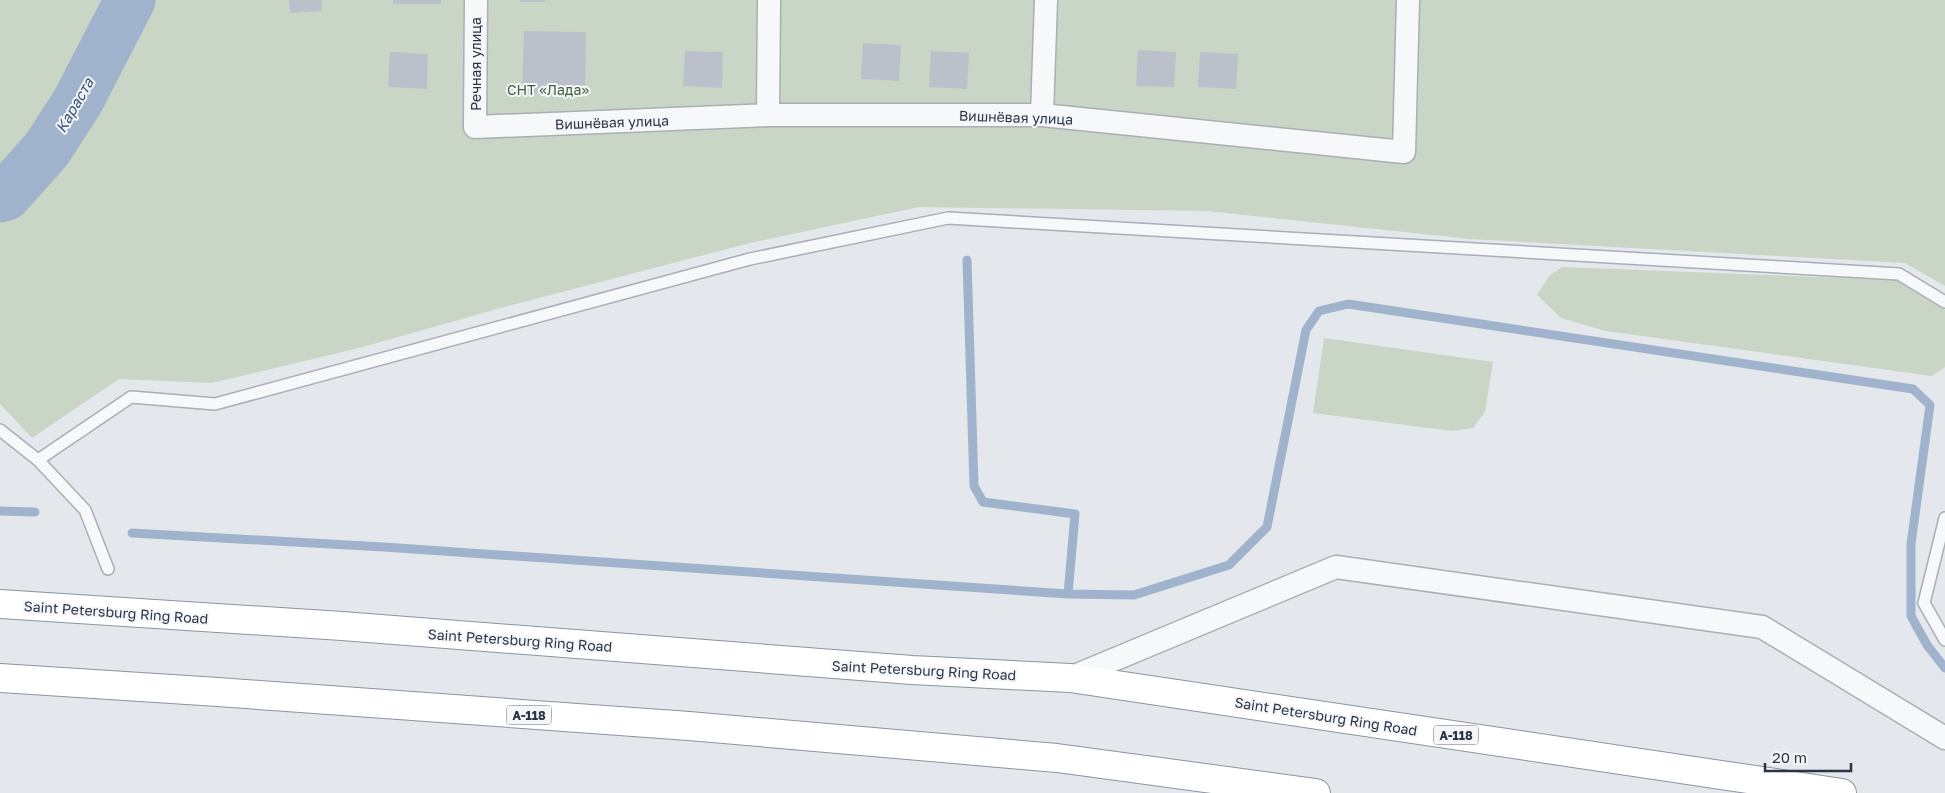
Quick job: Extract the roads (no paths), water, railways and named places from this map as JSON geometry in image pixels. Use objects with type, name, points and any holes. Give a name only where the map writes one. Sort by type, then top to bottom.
[{"type":"highway","name":"Saint Petersburg Ring Road","points":[[0,604],[342,626],[912,670],[1070,678],[1842,793]]},
{"type":"highway","name":"А-118","points":[[0,678],[228,692],[669,725],[1057,758],[1316,793]]},
{"type":"street","name":"Речная улица","points":[[475,127],[476,0]]},
{"type":"street","points":[[768,115],[770,0]]},
{"type":"street","points":[[1042,115],[1046,0]]},
{"type":"street","name":"Вишнёвая улица","points":[[475,127],[768,115],[1042,115],[1404,152],[1408,0]]},
{"type":"street","points":[[1070,678],[1336,567],[1762,627],[1945,738]]},
{"type":"lane","points":[[38,460],[131,397],[215,404],[750,259],[948,218],[1899,274],[1945,302]]},
{"type":"lane","points":[[0,430],[38,460],[85,510],[108,569]]},
{"type":"lane","points":[[1945,518],[1924,603],[1945,640]]},
{"type":"waterway","name":"Караста","points":[[0,197],[6,195],[47,149],[78,101],[130,0]]},
{"type":"waterway","points":[[967,260],[974,486],[983,502],[1075,514],[1068,594]]},
{"type":"waterway","points":[[132,533],[384,547],[1068,594],[1134,595],[1229,565],[1267,527],[1306,330],[1319,311],[1348,304],[1913,389],[1930,405],[1911,544],[1911,616],[1927,645],[1945,668]]},
{"type":"waterway","points":[[0,511],[35,512]]},
{"type":"park label","name":"СНТ «Лада»","points":[[548,89]]}]
